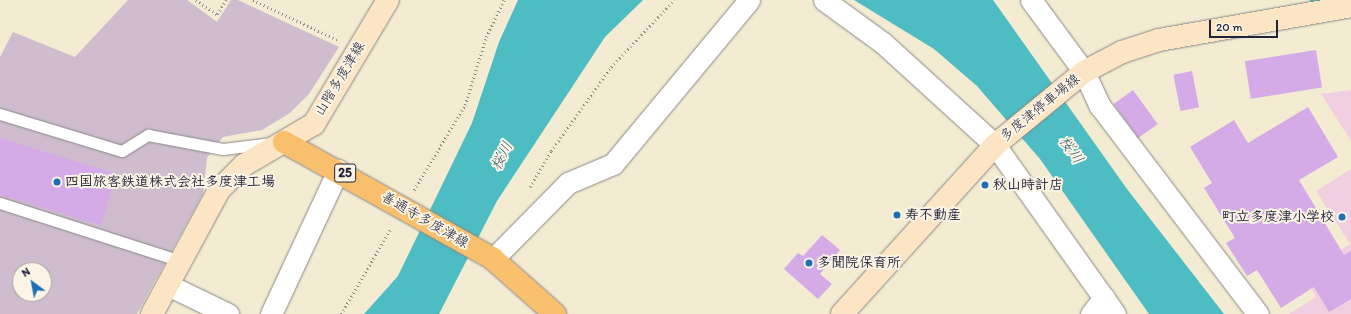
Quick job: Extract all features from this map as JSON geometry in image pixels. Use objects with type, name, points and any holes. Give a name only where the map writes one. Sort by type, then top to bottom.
[{"type":"main road","name":"山階多度津線","points":[[152,314],[218,190],[244,166],[314,124],[388,0]]},
{"type":"main road","name":"多度津停車場線","points":[[842,314],[1003,138],[1076,78],[1122,52],[1159,40],[1351,6]]},
{"type":"main road","name":"善通寺多度津線","points":[[284,142],[338,170],[493,259],[554,314]]},
{"type":"street","points":[[493,259],[568,183],[613,164],[749,0]]},
{"type":"street","points":[[824,0],[883,43],[1003,138],[1103,309]]},
{"type":"street","points":[[1031,0],[1076,78],[1100,106],[1258,314]]},
{"type":"street","points":[[271,314],[338,170]]},
{"type":"street","points":[[168,285],[228,314]]},
{"type":"lane","points":[[0,114],[122,150],[148,135],[223,148],[284,142]]},
{"type":"lane","points":[[0,203],[181,261]]},
{"type":"path","points":[[196,0],[216,14],[226,0]]},
{"type":"path","points":[[253,0],[358,50]]},
{"type":"path","points":[[341,314],[465,105],[486,37],[504,0]]},
{"type":"path","points":[[526,194],[594,89],[674,0]]},
{"type":"shaded area","points":[[128,0],[187,0],[217,22],[231,0],[238,0],[339,47],[309,94],[290,113],[262,130],[223,137],[207,158],[203,194],[137,314],[0,314],[0,57],[13,32],[75,57]]},
{"type":"shaded area","points":[[1351,90],[1351,141],[1321,94]]},
{"type":"shaded area","name":"町立多度津小学校","points":[[1351,169],[1351,314],[1289,314],[1316,297],[1303,274],[1350,244],[1316,191]]},
{"type":"water","name":"桜川","points":[[518,0],[643,0],[605,37],[497,201],[439,314],[364,314],[398,276],[472,123],[499,42]]},
{"type":"water","name":"桜川","points":[[854,0],[993,0],[1127,189],[1224,314],[1149,314],[1040,159],[977,86],[934,49]]},
{"type":"building","points":[[1316,50],[1322,88],[1251,99],[1245,61]]},
{"type":"building","points":[[1192,71],[1199,107],[1180,111],[1173,75]]},
{"type":"building","points":[[1133,90],[1158,124],[1138,138],[1114,104]]},
{"type":"building","points":[[1308,107],[1338,157],[1299,180],[1344,255],[1351,251],[1351,299],[1329,312],[1314,287],[1281,308],[1257,270],[1247,276],[1226,243],[1235,238],[1204,188],[1212,183],[1190,147],[1234,120],[1248,143]]},
{"type":"building","name":"四国旅客鉄道株式会社多度津工場","points":[[0,138],[117,174],[101,225],[0,194]]},
{"type":"building","name":"多聞院保育所","points":[[822,235],[840,250],[820,274],[832,284],[818,299],[784,269],[798,253],[803,256]]},
{"type":"waterway","points":[[1313,1],[1322,0]]},
{"type":"place","name":"四国旅客鉄道株式会社多度津工場","points":[[57,182]]},
{"type":"place","name":"秋山時計店","points":[[985,185]]},
{"type":"place","name":"寿不動産","points":[[897,215]]},
{"type":"place","name":"町立多度津小学校","points":[[1342,217]]},
{"type":"place","name":"多聞院保育所","points":[[809,263]]}]
